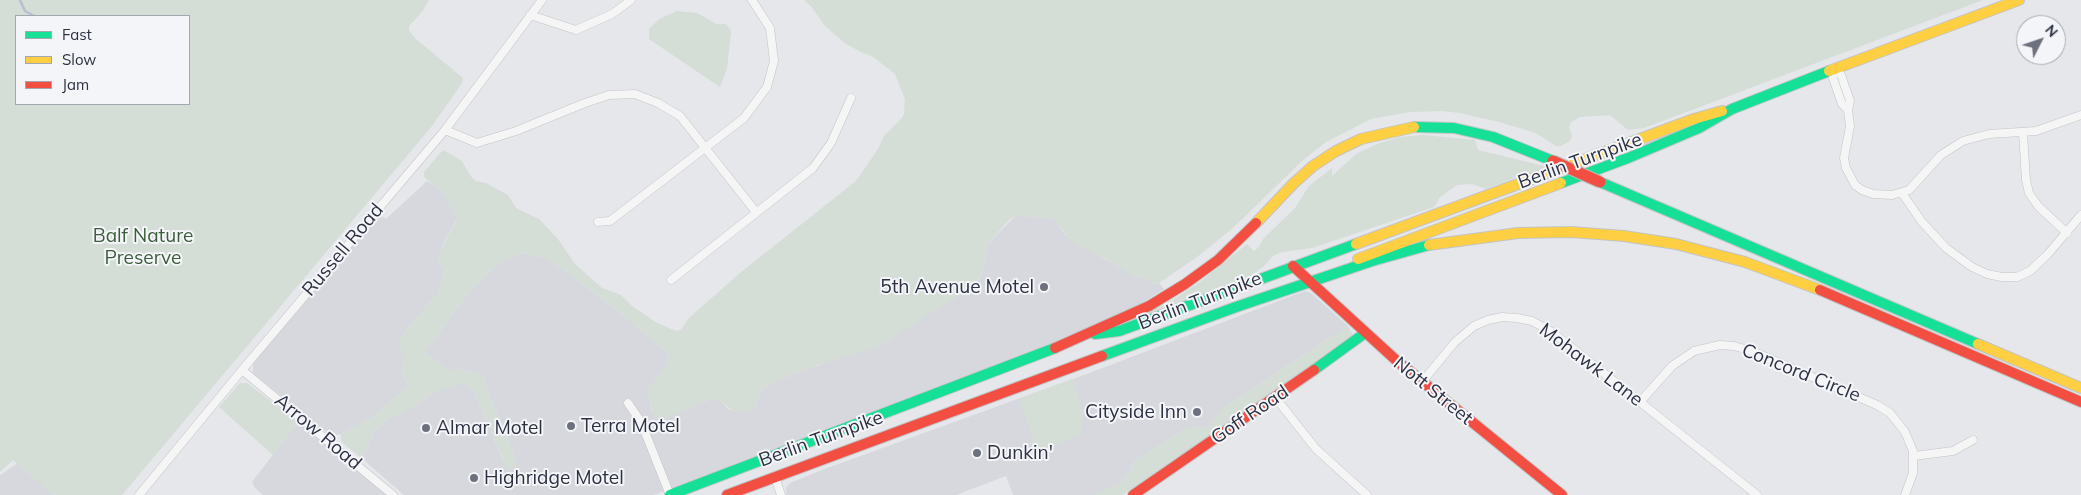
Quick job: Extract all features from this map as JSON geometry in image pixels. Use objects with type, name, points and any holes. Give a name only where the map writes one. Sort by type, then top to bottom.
[{"type":"main road","name":"Berlin Turnpike","points":[[670,495],[951,390],[1082,336],[1119,331],[1694,119],[1732,109],[2019,0]]},
{"type":"main road","name":"Berlin Turnpike","points":[[727,495],[1309,281],[1332,268],[1643,152],[1700,128],[1732,109]]},
{"type":"main road","points":[[1082,336],[1149,306],[1198,276],[1229,251],[1303,174],[1330,155],[1361,140],[1406,128],[1427,126],[1454,128],[1493,137],[1553,161],[2081,388]]},
{"type":"main road","points":[[1309,281],[1399,252],[1463,239],[1518,233],[1558,232],[1597,233],[1650,240],[1719,254],[1782,274],[2081,402]]},
{"type":"main road","name":"Nott Street","points":[[1293,266],[1365,333],[1422,382],[1562,495]]},
{"type":"main road","name":"Goff Road","points":[[1133,495],[1365,333]]},
{"type":"main road","points":[[768,459],[775,477]]},
{"type":"street","name":"Russell Road","points":[[139,495],[445,130],[542,0]]},
{"type":"street","points":[[530,15],[576,30],[612,14],[631,0]]},
{"type":"street","points":[[598,222],[610,221],[744,118],[767,87],[774,61],[770,28],[752,0]]},
{"type":"street","points":[[1834,69],[1841,75],[1850,101],[1848,110],[1850,126],[1844,158],[1846,168],[1852,181],[1858,188],[1869,193],[1888,195],[1902,193],[1912,187],[1937,158],[1957,144],[1989,134],[2036,131],[2081,114]]},
{"type":"street","points":[[445,130],[477,143],[509,134],[584,102],[610,95],[635,94],[658,103],[680,116],[756,212]]},
{"type":"street","points":[[671,280],[813,168],[831,143],[851,98]]},
{"type":"street","points":[[2023,133],[2026,180],[2030,195],[2041,209],[2066,233]]},
{"type":"street","points":[[1902,193],[1922,222],[1946,248],[1972,267],[1998,277],[2017,277],[2026,273],[2038,263],[2081,215]]},
{"type":"street","name":"Mohawk Lane","points":[[1422,382],[1455,342],[1469,330],[1494,318],[1517,318],[1532,321],[1545,327],[1757,495]]},
{"type":"street","name":"Concord Circle","points":[[1640,402],[1668,369],[1689,353],[1710,346],[1738,347],[1764,356],[1884,408],[1902,427],[1910,442],[1914,456],[1913,473],[1905,495]]},
{"type":"street","name":"Arrow Road","points":[[242,370],[394,495]]},
{"type":"street","points":[[1275,397],[1316,449],[1367,495]]},
{"type":"street","points":[[628,403],[641,422],[670,495]]},
{"type":"street","points":[[1914,456],[1953,451],[1973,440]]},
{"type":"street","points":[[775,477],[781,495]]},
{"type":"shaded area","points":[[427,181],[436,186],[451,206],[457,219],[442,246],[438,261],[443,269],[443,274],[438,293],[406,330],[399,343],[405,356],[401,373],[408,386],[372,418],[341,434],[331,436],[253,373],[253,363],[379,215],[386,219]]},
{"type":"shaded area","points":[[1016,215],[1054,219],[1065,235],[1080,247],[1089,250],[1135,276],[1147,278],[1156,285],[1159,283],[1164,289],[1140,304],[1031,352],[908,402],[654,495],[404,495],[359,456],[365,452],[374,432],[392,416],[402,414],[432,394],[458,382],[463,382],[473,389],[503,460],[516,459],[483,376],[459,369],[449,371],[428,355],[426,351],[464,298],[484,277],[500,263],[523,253],[542,257],[563,269],[629,320],[668,354],[669,359],[667,363],[655,382],[647,390],[652,411],[668,417],[711,399],[720,401],[730,410],[754,409],[762,390],[770,384],[810,367],[820,365],[952,299],[976,283],[982,275],[988,244]]},
{"type":"shaded area","points":[[1305,291],[1311,293],[1348,326],[1223,408],[1208,428],[1189,427],[1136,460],[1122,483],[1094,495],[1013,495],[1006,476],[956,495],[786,495],[786,488],[790,483],[822,470],[1092,372]]},
{"type":"shaded area","points":[[298,422],[387,495],[263,495],[255,488],[252,482]]},
{"type":"shaded area","points":[[18,463],[53,495],[0,495],[0,475]]},
{"type":"green space","name":"Balf Nature Preserve","points":[[0,0],[429,0],[422,12],[409,26],[409,31],[463,78],[462,83],[432,126],[122,495],[53,495],[13,460],[0,472]]},
{"type":"green space","points":[[804,0],[1983,0],[1644,128],[1628,130],[1610,115],[1580,117],[1571,122],[1569,127],[1572,136],[1570,141],[1561,146],[1556,146],[1536,133],[1460,113],[1441,111],[1410,112],[1371,119],[1326,142],[1302,161],[1234,227],[1197,257],[1156,285],[1147,278],[1131,275],[1106,259],[1072,243],[1054,219],[1016,215],[1008,221],[988,244],[982,275],[969,289],[877,348],[810,367],[770,384],[762,390],[754,409],[750,411],[735,412],[720,401],[711,399],[668,417],[656,419],[646,392],[667,363],[668,354],[629,320],[563,269],[542,257],[523,253],[500,263],[484,277],[464,298],[426,351],[428,355],[449,370],[459,369],[472,373],[477,372],[483,376],[516,459],[516,467],[509,470],[506,466],[473,389],[463,382],[432,394],[402,414],[392,416],[374,432],[365,452],[359,456],[341,441],[341,434],[372,418],[408,386],[401,373],[404,356],[399,343],[406,330],[438,293],[443,274],[443,269],[438,261],[440,251],[457,220],[451,206],[436,186],[424,177],[424,172],[443,150],[461,160],[472,178],[476,181],[486,183],[508,195],[516,208],[539,219],[558,239],[575,264],[602,288],[621,295],[632,306],[657,323],[676,331],[681,330],[689,318],[740,273],[856,181],[878,149],[884,136],[902,118],[905,99],[895,74],[872,56],[846,44],[825,26],[811,6]]},
{"type":"green space","points":[[677,11],[697,13],[716,24],[726,24],[731,31],[727,69],[720,87],[649,39],[649,29],[659,19]]},
{"type":"green space","points":[[1423,135],[1475,140],[1478,150],[1552,168],[1520,176],[1486,189],[1472,184],[1457,185],[1440,197],[1434,207],[1312,248],[1282,252],[1273,256],[1264,266],[1245,280],[1131,321],[1173,300],[1200,282],[1247,244],[1254,251],[1259,247],[1263,239],[1295,208],[1309,186],[1332,168],[1332,176],[1356,154],[1377,144],[1399,137]]},
{"type":"green space","points":[[1348,326],[1353,335],[1350,340],[1122,495],[1094,495],[1122,483],[1136,460],[1189,427],[1208,428],[1223,408]]},
{"type":"green space","points":[[1073,379],[1084,415],[1080,435],[1043,451],[1040,450],[1037,448],[1018,399]]},
{"type":"green space","points":[[240,383],[247,383],[298,422],[273,455],[219,407]]},
{"type":"waterway","points":[[20,0],[25,11],[32,15]]},
{"type":"traffic: fast","points":[[1561,183],[1628,158],[1699,128],[1732,109],[1829,71]]},
{"type":"traffic: fast","points":[[1414,127],[1454,128],[1493,137],[1553,161]]},
{"type":"traffic: fast","points":[[1600,182],[1978,344]]},
{"type":"traffic: fast","points":[[1095,334],[1119,331],[1356,244]]},
{"type":"traffic: fast","points":[[1102,356],[1236,307],[1372,261],[1429,245]]},
{"type":"traffic: fast","points":[[1314,370],[1365,333]]},
{"type":"traffic: fast","points":[[670,495],[1055,348]]},
{"type":"traffic: slow","points":[[1829,71],[2019,0]]},
{"type":"traffic: slow","points":[[1356,244],[1694,119],[1722,111]]},
{"type":"traffic: slow","points":[[1256,223],[1293,184],[1313,166],[1336,151],[1361,139],[1414,127]]},
{"type":"traffic: slow","points":[[1358,259],[1561,183]]},
{"type":"traffic: slow","points":[[1429,245],[1518,233],[1571,232],[1624,236],[1676,244],[1745,262],[1820,290]]},
{"type":"traffic: slow","points":[[1978,344],[2081,388]]},
{"type":"traffic: jam","points":[[1553,161],[1600,182]]},
{"type":"traffic: jam","points":[[1055,348],[1149,306],[1185,284],[1218,260],[1256,223]]},
{"type":"traffic: jam","points":[[1293,266],[1397,361],[1562,495]]},
{"type":"traffic: jam","points":[[1820,290],[2081,402]]},
{"type":"traffic: jam","points":[[727,495],[1102,356]]},
{"type":"traffic: jam","points":[[1133,495],[1314,370]]},
{"type":"place","name":"5th Avenue Motel","points":[[1044,287]]},
{"type":"place","name":"Cityside Inn","points":[[1197,412]]},
{"type":"place","name":"Terra Motel","points":[[571,426]]},
{"type":"place","name":"Almar Motel","points":[[426,428]]},
{"type":"place","name":"Dunkin'","points":[[977,453]]},
{"type":"place","name":"Highridge Motel","points":[[474,478]]}]
